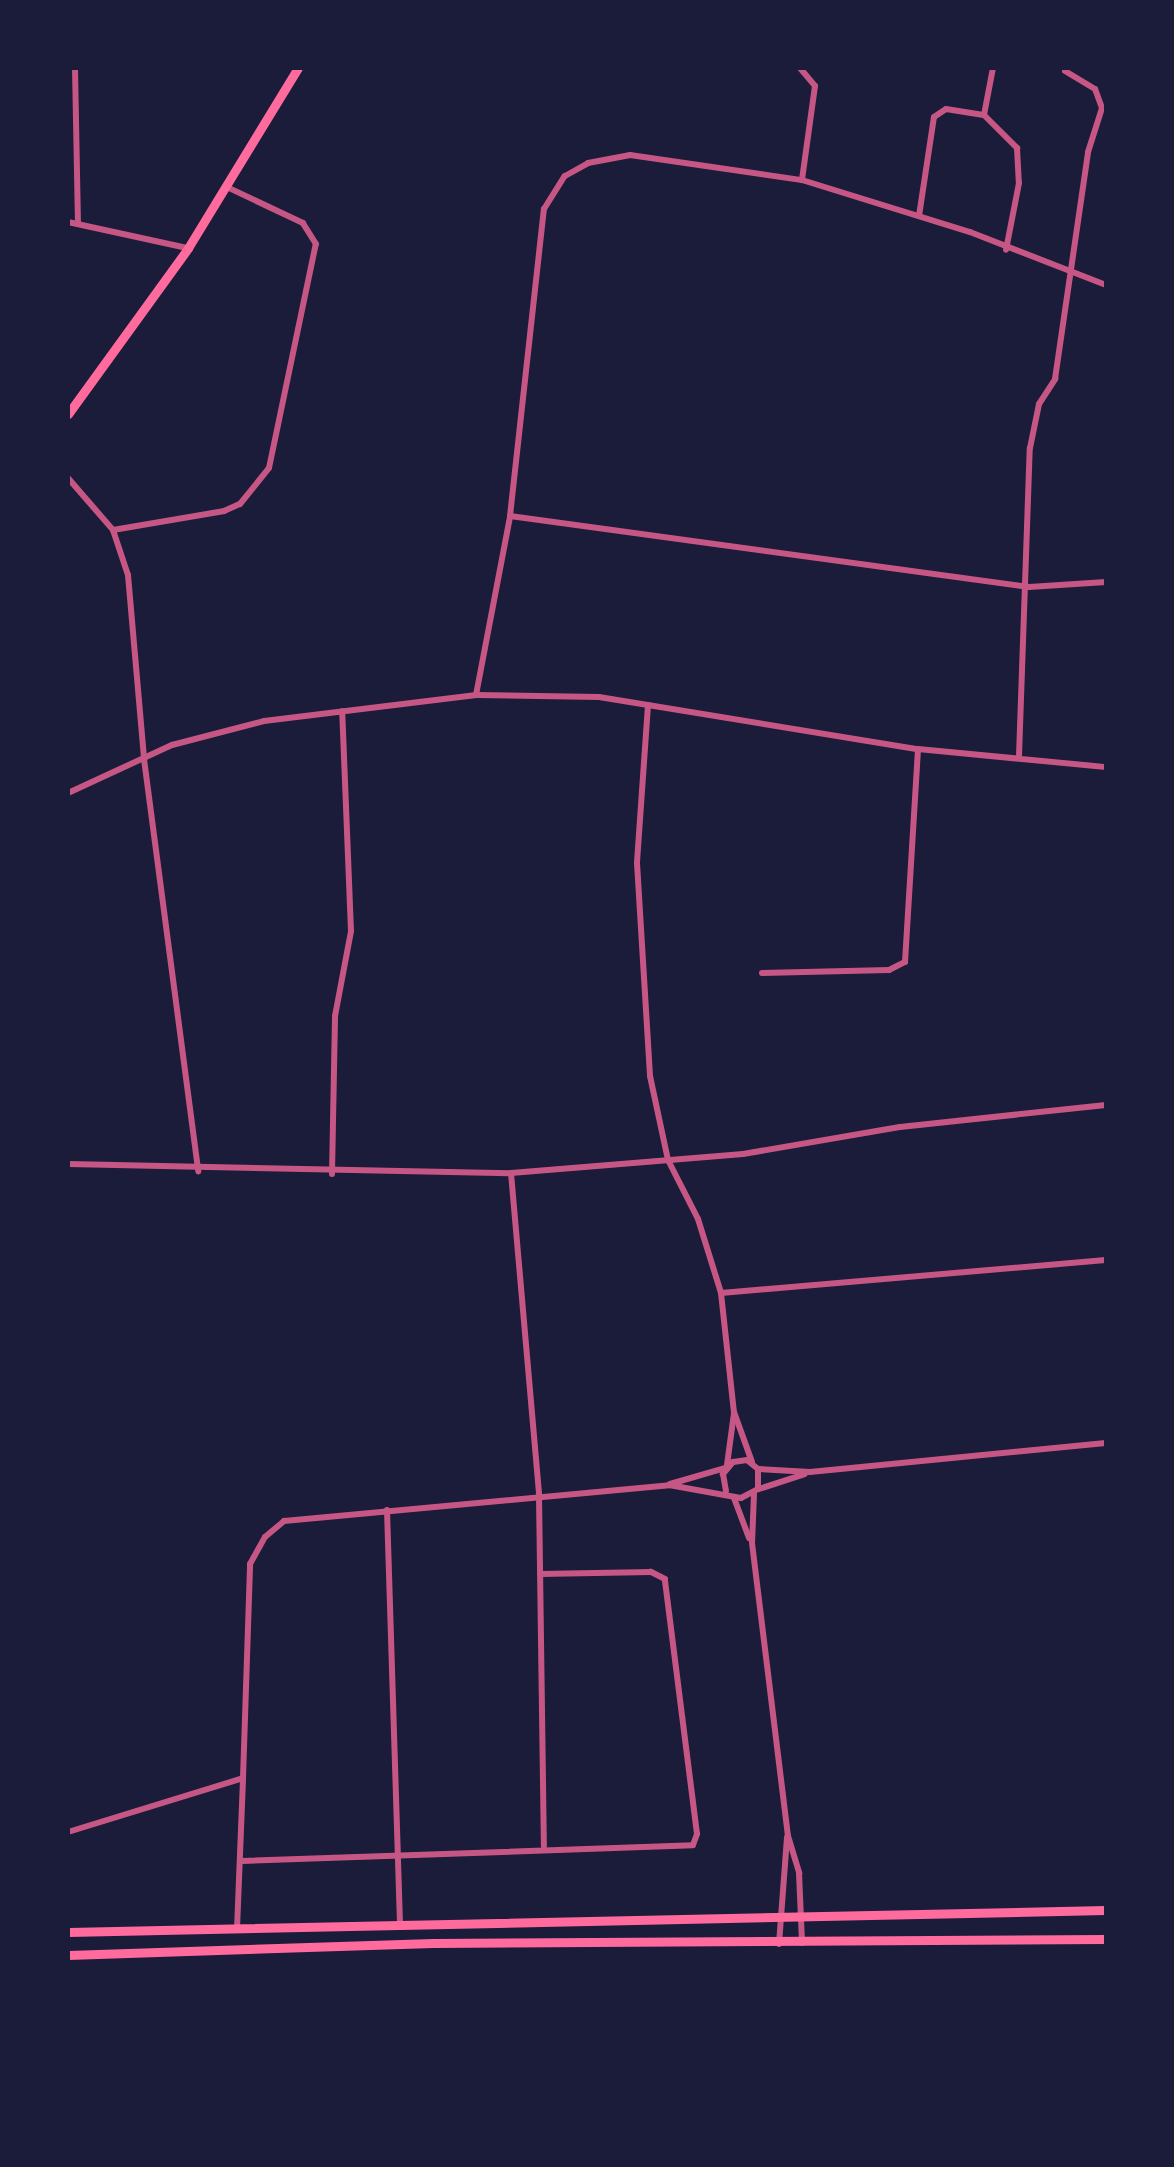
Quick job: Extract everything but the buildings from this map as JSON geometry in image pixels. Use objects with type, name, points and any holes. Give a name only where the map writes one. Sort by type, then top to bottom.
[{"type":"main road","points":[[68,414],[188,248],[298,68]]},
{"type":"main road","points":[[68,1932],[1106,1910]]},
{"type":"main road","points":[[68,1955],[433,1943],[802,1944],[1106,1938]]},
{"type":"street","points":[[68,74],[74,68],[78,224]]},
{"type":"street","points":[[800,68],[815,86],[802,180]]},
{"type":"street","points":[[984,115],[993,68]]},
{"type":"street","points":[[1019,756],[1029,587],[1030,448],[1039,404],[1054,380],[1088,152],[1102,108],[1095,89],[1065,71]]},
{"type":"street","points":[[919,216],[934,117],[946,110],[984,115],[1017,148],[1019,184],[1006,250]]},
{"type":"street","points":[[476,695],[510,516],[544,209],[555,185],[588,164],[630,156],[802,180],[919,216],[1106,285]]},
{"type":"street","points":[[113,530],[240,504],[269,468],[316,244],[303,223],[227,187]]},
{"type":"street","points":[[68,222],[188,248]]},
{"type":"street","points":[[68,478],[113,530],[128,575],[144,759],[198,1171]]},
{"type":"street","points":[[510,516],[1029,587],[1106,582]]},
{"type":"street","points":[[68,793],[144,759],[250,724],[476,695],[599,697],[918,749],[1106,766]]},
{"type":"street","points":[[648,705],[638,882],[650,1076],[668,1160],[698,1219],[720,1294],[734,1412],[755,1466],[752,1543],[788,1836],[797,1864],[802,1944]]},
{"type":"street","points":[[332,1174],[336,1016],[351,913],[342,711]]},
{"type":"street","points":[[762,973],[889,970],[905,962],[918,749]]},
{"type":"street","points":[[68,1164],[332,1174],[512,1172],[668,1160],[1106,1105]]},
{"type":"street","points":[[512,1172],[539,1496],[544,1846]]},
{"type":"street","points":[[720,1294],[1106,1260]]},
{"type":"street","points":[[734,1412],[726,1467],[730,1494],[752,1543]]},
{"type":"street","points":[[237,1929],[252,1555],[284,1521],[669,1485],[726,1467],[810,1472],[1106,1443]]},
{"type":"street","points":[[669,1485],[730,1494],[756,1491],[810,1472]]},
{"type":"street","points":[[387,1510],[400,1925]]},
{"type":"street","points":[[242,1861],[544,1846],[686,1848],[697,1834],[665,1579],[651,1572],[540,1574]]},
{"type":"street","points":[[68,1832],[243,1778]]},
{"type":"street","points":[[779,1944],[788,1836]]}]
